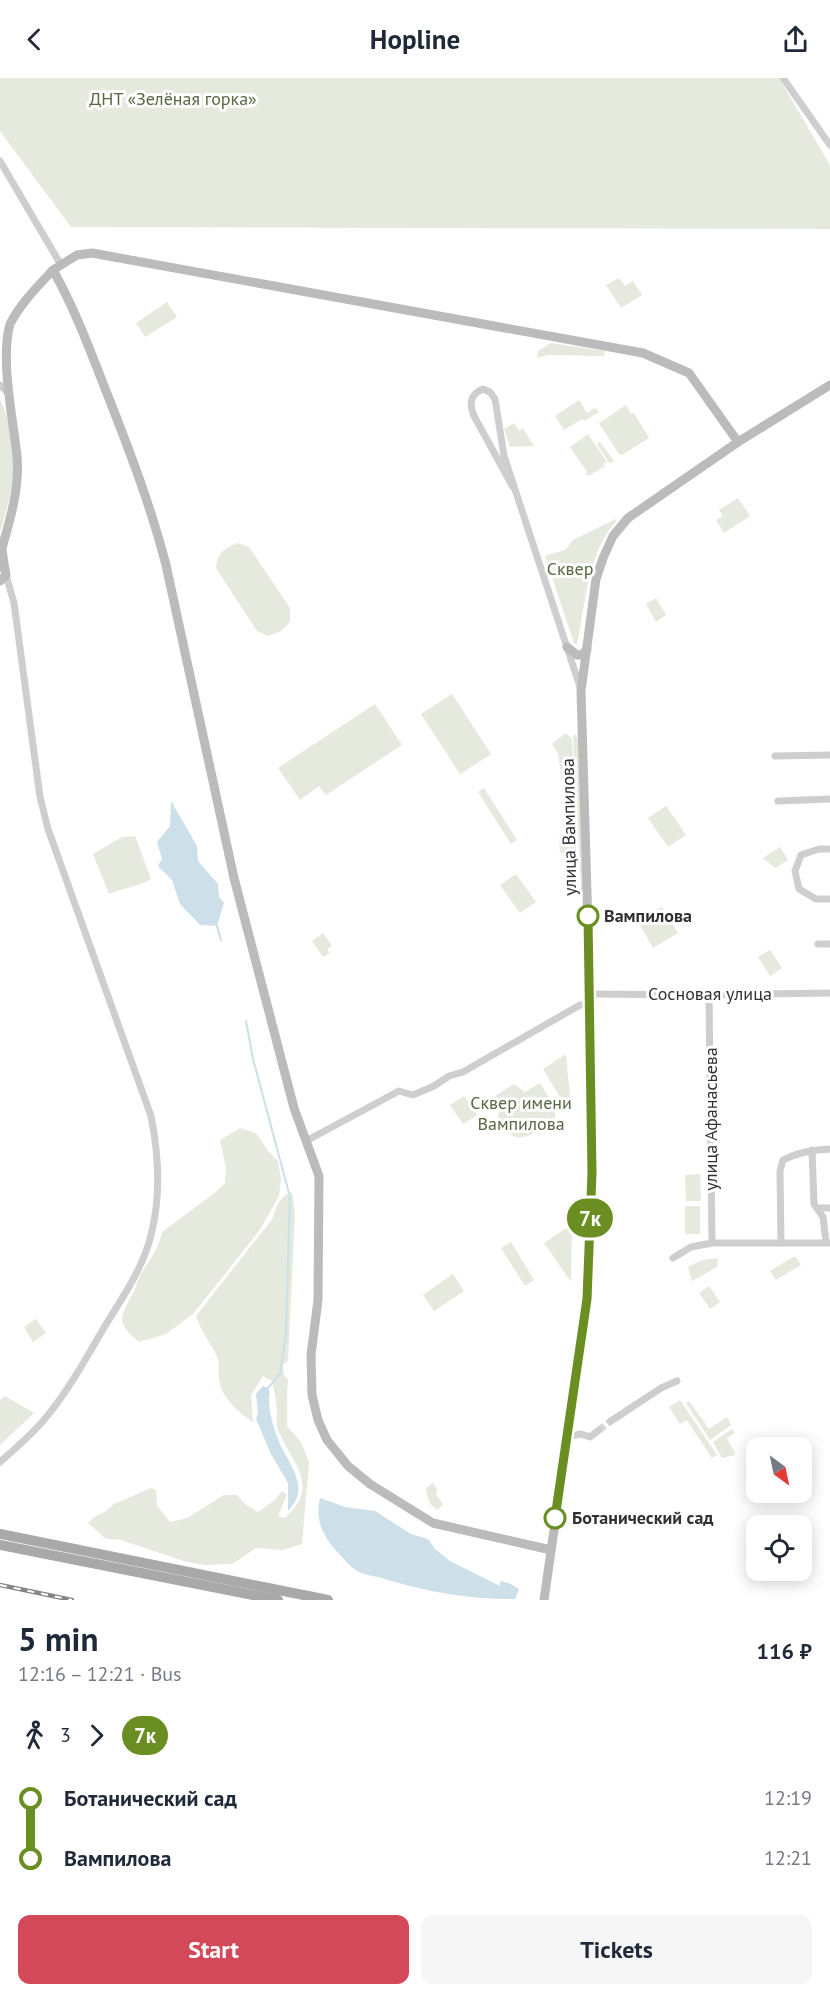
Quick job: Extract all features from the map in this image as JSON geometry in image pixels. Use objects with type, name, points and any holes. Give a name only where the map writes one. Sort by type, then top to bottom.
[{"type":"main road","points":[[0,1534],[328,1600]]},
{"type":"main road","points":[[0,1545],[278,1600]]},
{"type":"street","points":[[783,78],[830,146]]},
{"type":"street","points":[[0,161],[57,268],[72,304],[134,463],[155,523],[166,565],[234,878],[294,1108],[319,1176],[318,1300],[311,1355],[312,1395],[318,1420],[327,1440],[348,1466],[370,1484],[433,1523],[550,1550]]},
{"type":"street","points":[[0,1462],[45,1419],[66,1389],[134,1276],[151,1237],[158,1185],[157,1145],[151,1116],[62,872],[42,807],[12,595],[2,575],[1,551],[15,499],[17,482],[17,457],[3,388],[3,352],[8,327],[21,305],[57,268],[77,255],[92,253],[643,353],[689,373],[738,442]]},
{"type":"street","name":"улица Вампилова","points":[[544,1600],[587,1299],[592,1173],[590,999],[581,691],[596,579],[613,536],[628,518],[738,442],[830,385]]},
{"type":"street","points":[[513,487],[470,408],[471,398],[483,389],[490,392],[495,399],[502,451],[581,691]]},
{"type":"street","points":[[567,647],[577,655],[582,655],[587,649]]},
{"type":"street","points":[[775,756],[830,755]]},
{"type":"street","points":[[778,801],[830,799]]},
{"type":"street","points":[[830,849],[819,849],[801,855],[795,871],[800,889],[816,899],[830,899]]},
{"type":"street","points":[[818,944],[830,944]]},
{"type":"street","name":"Сосновая улица","points":[[590,999],[830,993]]},
{"type":"street","name":"улица Афанасьева","points":[[710,995],[712,1243]]},
{"type":"street","points":[[306,1141],[399,1091],[413,1095],[434,1086],[449,1076],[463,1072],[590,999]]},
{"type":"street","points":[[781,1243],[780,1171],[783,1160],[812,1150],[830,1149]]},
{"type":"street","points":[[673,1258],[692,1247],[712,1243],[828,1243],[823,1217],[814,1203],[812,1150]]},
{"type":"street","points":[[818,1208],[830,1208]]},
{"type":"street","points":[[611,1421],[661,1388],[677,1381]]},
{"type":"street","points":[[567,1437],[581,1434],[591,1438],[599,1430]]},
{"type":"green space","name":"ДНТ «Зелёная горка»","points":[[0,78],[779,78],[830,165],[830,229],[71,227],[0,131]]},
{"type":"green space","points":[[619,278],[625,286],[633,281],[642,295],[621,308],[606,285]]},
{"type":"green space","points":[[167,302],[177,317],[145,337],[136,323]]},
{"type":"green space","points":[[551,343],[604,351],[605,356],[548,355],[537,358],[538,351]]},
{"type":"green space","points":[[0,399],[11,434],[14,466],[0,533]]},
{"type":"green space","points":[[579,400],[587,413],[595,408],[599,412],[564,430],[555,416]]},
{"type":"green space","points":[[626,405],[631,414],[634,413],[649,438],[622,455],[619,454],[599,423]]},
{"type":"green space","points":[[514,423],[519,431],[523,428],[534,446],[510,447],[504,429]]},
{"type":"green space","points":[[588,434],[607,462],[597,444],[600,442],[614,461],[611,463],[606,462],[590,474],[604,464],[605,466],[589,476],[584,473],[588,473],[570,447]]},
{"type":"green space","points":[[738,498],[750,516],[724,533],[716,520],[723,516],[719,510]]},
{"type":"green space","name":"Сквер","points":[[616,519],[594,563],[585,597],[577,645],[574,643],[545,556],[565,550],[573,540]]},
{"type":"green space","points":[[237,543],[249,547],[290,608],[290,622],[281,631],[268,636],[257,631],[216,568],[222,552]]},
{"type":"green space","points":[[656,598],[666,615],[656,622],[646,604]]},
{"type":"green space","points":[[452,694],[491,754],[460,774],[421,714]]},
{"type":"green space","points":[[375,704],[402,745],[326,795],[319,786],[300,800],[278,768]]},
{"type":"green space","points":[[566,733],[572,739],[574,778],[569,791],[564,795],[558,753],[552,744]]},
{"type":"green space","points":[[575,734],[579,741],[584,890],[581,890],[573,736]]},
{"type":"green space","points":[[484,788],[517,840],[511,844],[478,792]]},
{"type":"green space","points":[[574,790],[577,883],[569,885],[568,856],[560,852],[559,839],[566,834],[567,827],[564,797]]},
{"type":"green space","points":[[666,806],[686,835],[668,847],[648,818]]},
{"type":"green space","points":[[135,836],[151,879],[109,894],[93,854],[122,837]]},
{"type":"green space","points":[[780,847],[788,860],[775,868],[763,858]]},
{"type":"green space","points":[[516,874],[536,902],[520,913],[500,885]]},
{"type":"green space","points":[[662,907],[678,933],[653,948],[638,922]]},
{"type":"green space","points":[[323,933],[332,946],[327,949],[330,953],[323,957],[312,941]]},
{"type":"green space","points":[[770,950],[782,968],[770,976],[758,957]]},
{"type":"green space","points":[[566,1054],[570,1097],[563,1102],[543,1069]]},
{"type":"green space","name":"Сквер имени Вампилова","points":[[540,1083],[554,1109],[553,1127],[543,1125],[527,1136],[513,1136],[498,1117],[499,1110],[492,1098],[514,1084],[525,1092]]},
{"type":"green space","points":[[464,1096],[477,1115],[463,1124],[450,1105]]},
{"type":"green space","points":[[240,1128],[256,1133],[278,1161],[281,1180],[279,1196],[259,1231],[193,1314],[166,1334],[139,1342],[126,1329],[122,1318],[140,1276],[156,1249],[162,1232],[225,1183],[226,1168],[220,1140]]},
{"type":"green space","points":[[700,1174],[701,1201],[686,1201],[685,1175]]},
{"type":"green space","points":[[292,1192],[295,1213],[288,1361],[283,1365],[284,1375],[288,1380],[287,1426],[301,1442],[309,1462],[302,1544],[283,1550],[256,1548],[232,1564],[205,1565],[187,1562],[121,1540],[106,1539],[88,1523],[114,1504],[151,1488],[156,1490],[157,1506],[170,1522],[187,1518],[224,1495],[237,1495],[246,1505],[258,1512],[275,1500],[282,1491],[287,1494],[278,1516],[285,1518],[296,1506],[301,1494],[300,1472],[277,1427],[272,1381],[263,1376],[251,1395],[253,1422],[236,1409],[223,1392],[220,1385],[218,1359],[196,1316],[273,1218],[282,1199]]},
{"type":"green space","points":[[685,1206],[700,1206],[700,1234],[685,1234]]},
{"type":"green space","points":[[572,1224],[571,1282],[544,1243]]},
{"type":"green space","points":[[511,1242],[534,1280],[525,1286],[501,1248]]},
{"type":"green space","points":[[795,1256],[801,1265],[776,1280],[770,1271]]},
{"type":"green space","points":[[718,1258],[717,1267],[692,1281],[688,1267],[702,1260]]},
{"type":"green space","points":[[453,1274],[464,1291],[434,1311],[423,1295]]},
{"type":"green space","points":[[709,1286],[720,1302],[710,1309],[699,1293]]},
{"type":"green space","points":[[36,1319],[46,1333],[33,1342],[24,1327]]},
{"type":"green space","points":[[5,1396],[34,1413],[0,1445],[0,1400]]},
{"type":"green space","points":[[680,1400],[717,1455],[712,1458],[687,1420],[680,1424],[669,1407]]},
{"type":"green space","points":[[689,1401],[709,1429],[727,1417],[731,1425],[710,1440],[686,1403]]},
{"type":"green space","points":[[732,1429],[735,1433],[727,1438],[735,1455],[722,1458],[713,1442]]},
{"type":"green space","points":[[433,1483],[437,1489],[436,1495],[443,1504],[438,1510],[431,1504],[427,1495],[426,1488]]},
{"type":"shaded area","points":[[171,801],[197,846],[198,861],[218,884],[219,897],[224,903],[217,926],[200,925],[180,904],[172,880],[158,866],[162,859],[157,842],[170,826]]},
{"type":"shaded area","points":[[263,1386],[269,1390],[270,1409],[275,1430],[298,1483],[295,1502],[288,1511],[288,1483],[271,1454],[256,1419],[258,1413],[256,1394]]},
{"type":"shaded area","points":[[320,1498],[345,1507],[375,1511],[411,1534],[428,1539],[435,1549],[450,1561],[500,1586],[500,1581],[519,1589],[515,1599],[468,1597],[435,1592],[357,1571],[338,1552],[323,1532],[319,1516]]},
{"type":"waterway","points":[[217,926],[221,940]]},
{"type":"waterway","points":[[246,1021],[253,1059],[290,1197],[286,1333],[280,1374],[268,1388]]},
{"type":"tunnel","points":[[599,1430],[611,1421]]},
{"type":"railway","points":[[0,1585],[72,1600]]},
{"type":"bus line","name":"7к","points":[[555,1518],[587,1299],[592,1173],[588,916]]},
{"type":"place","name":"Вампилова","points":[[588,916]]},
{"type":"place","name":"Ботанический сад","points":[[555,1518]]}]
